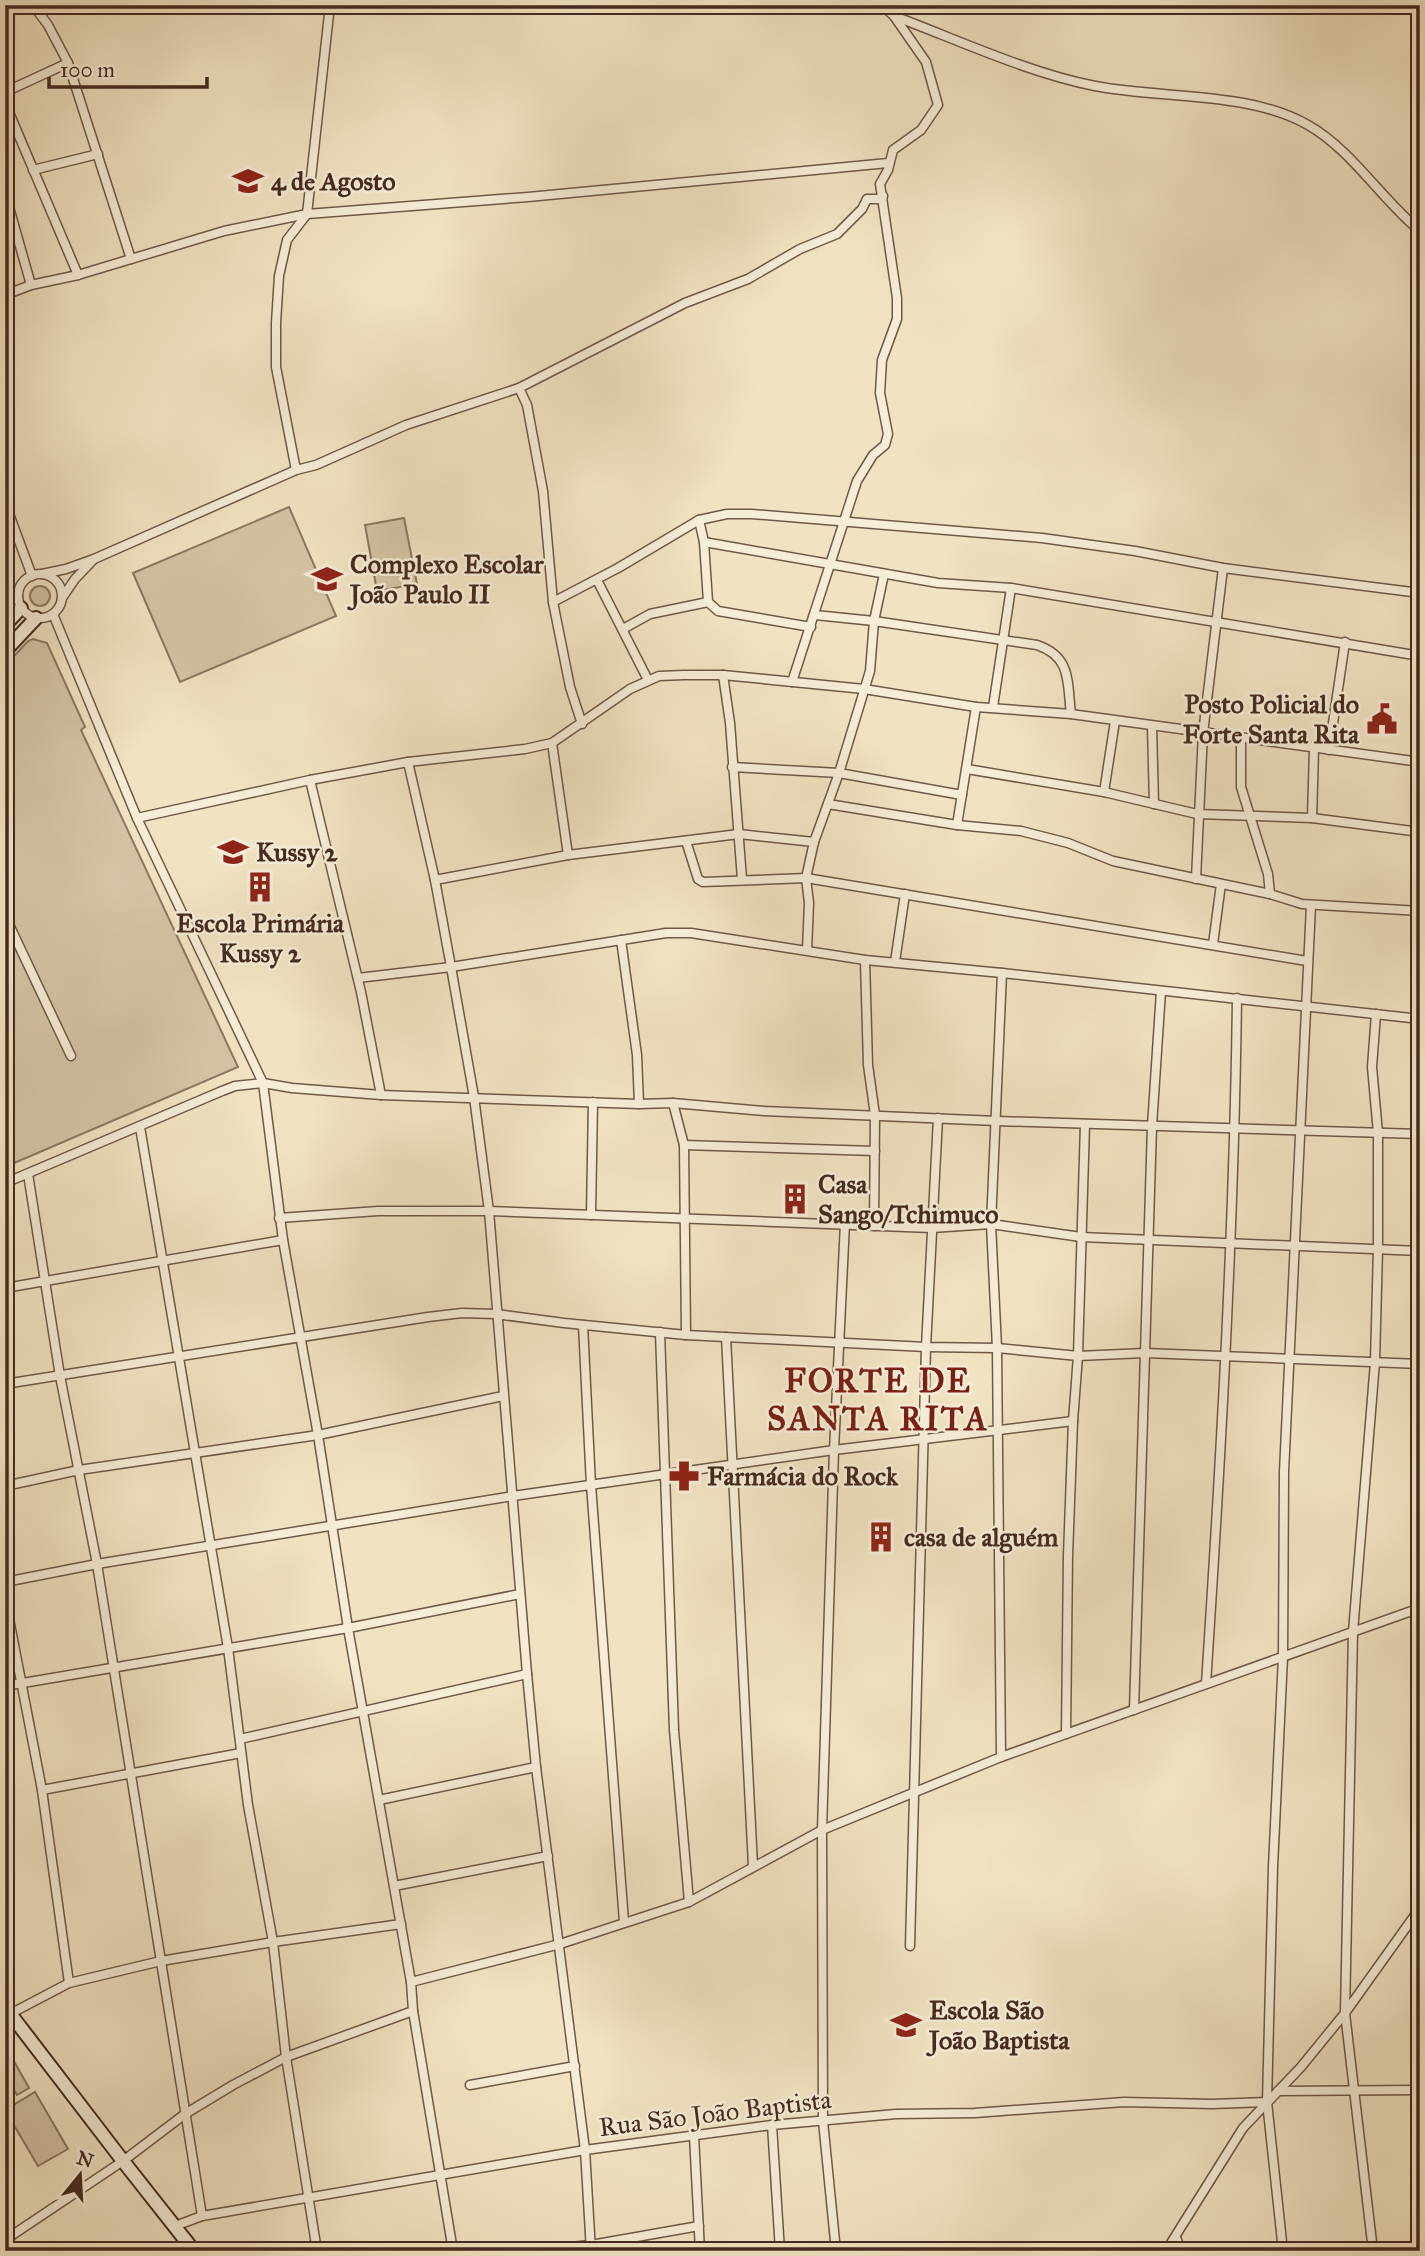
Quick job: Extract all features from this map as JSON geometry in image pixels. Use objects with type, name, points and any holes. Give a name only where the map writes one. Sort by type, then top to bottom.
[{"type":"street","points":[[33,5],[48,25],[68,62],[131,258]]},
{"type":"street","points":[[296,470],[276,367],[279,276],[287,240],[307,214],[330,5]]},
{"type":"street","points":[[792,682],[857,481],[873,455],[885,445],[888,434],[880,393],[882,360],[897,319],[897,298],[880,184],[888,170],[893,150],[921,130],[938,105],[926,62],[894,16],[882,5]]},
{"type":"street","points":[[894,16],[1042,71],[1095,86],[1249,104],[1284,112],[1311,126],[1332,143],[1404,218],[1420,231]]},
{"type":"street","points":[[5,92],[68,62]]},
{"type":"street","points":[[5,103],[78,275]]},
{"type":"street","points":[[33,170],[97,154]]},
{"type":"street","points":[[5,295],[31,285],[78,275],[224,231],[307,214],[527,197],[888,163]]},
{"type":"street","points":[[5,193],[31,285]]},
{"type":"street","points":[[5,625],[20,602],[22,584],[36,575],[66,569],[94,559],[406,425],[519,388],[685,303],[748,279],[800,249],[837,234],[862,209],[867,199],[883,197]]},
{"type":"street","points":[[519,388],[527,405],[543,491],[553,601],[570,687],[582,724]]},
{"type":"street","points":[[5,503],[36,575]]},
{"type":"street","points":[[553,601],[597,580],[699,520],[727,514],[845,520],[1042,538],[1135,551],[1223,568],[1420,593]]},
{"type":"street","points":[[699,520],[704,542],[708,603],[718,611],[811,627]]},
{"type":"street","points":[[704,542],[938,583],[1012,588],[1420,656]]},
{"type":"street","points":[[5,651],[36,618],[53,614],[75,579],[94,559]]},
{"type":"street","points":[[1196,879],[1197,814],[1203,733],[1223,568]]},
{"type":"street","points":[[807,950],[809,903],[806,878],[814,842],[839,773],[870,671],[874,621],[884,574]]},
{"type":"street","points":[[36,575],[53,579],[58,584],[62,598]]},
{"type":"street","points":[[597,580],[648,680]]},
{"type":"street","points":[[993,707],[1012,588]]},
{"type":"street","points":[[5,601],[20,602]]},
{"type":"street","points":[[20,602],[25,612],[36,618]]},
{"type":"street","points":[[623,629],[650,614],[708,603]]},
{"type":"street","points":[[53,614],[137,818],[263,1083],[279,1218],[411,1982],[413,2011],[453,2251]]},
{"type":"street","points":[[815,615],[1037,645],[1051,650],[1066,669],[1071,714]]},
{"type":"street","points":[[1329,750],[1345,642]]},
{"type":"street","points":[[137,818],[310,780],[408,762],[524,749],[552,743],[630,689],[659,676],[723,675],[864,689],[976,707],[1071,714],[1420,762]]},
{"type":"street","points":[[723,675],[730,723],[742,879]]},
{"type":"street","points":[[957,825],[976,707]]},
{"type":"street","points":[[1104,792],[1115,721]]},
{"type":"street","points":[[1152,726],[1154,804]]},
{"type":"street","points":[[1241,737],[1241,787],[1268,874],[1270,894]]},
{"type":"street","points":[[552,743],[568,855]]},
{"type":"street","points":[[1311,818],[1314,749]]},
{"type":"street","points":[[408,762],[435,880],[451,967],[474,1097],[489,1211],[536,1767],[585,2150],[591,2248]]},
{"type":"street","points":[[732,767],[839,773],[962,795]]},
{"type":"street","points":[[967,769],[1104,792],[1197,814],[1311,818],[1420,832]]},
{"type":"street","points":[[310,780],[358,978],[382,1095]]},
{"type":"street","points":[[828,804],[957,825],[1021,831],[1068,842],[1113,861],[1311,905],[1420,911]]},
{"type":"street","points":[[435,880],[568,855],[739,834],[814,842]]},
{"type":"street","points":[[686,841],[700,881],[806,878],[1307,961]]},
{"type":"street","points":[[1213,944],[1221,884]]},
{"type":"street","points":[[895,962],[905,894]]},
{"type":"street","points":[[1283,2251],[1267,2102],[1273,1867],[1283,1657],[1284,1472],[1311,905]]},
{"type":"street","points":[[5,916],[71,1056]]},
{"type":"street","points":[[358,978],[451,967],[666,933],[691,933],[865,960],[1002,972],[1420,1019]]},
{"type":"street","points":[[621,940],[637,1055],[639,1104]]},
{"type":"street","points":[[865,960],[868,1065],[875,1115],[874,1226]]},
{"type":"street","points":[[1000,1757],[997,1348],[991,1224],[1002,972]]},
{"type":"street","points":[[1134,1710],[1152,1126],[1161,991]]},
{"type":"street","points":[[1206,1684],[1232,1244],[1237,998]]},
{"type":"street","points":[[1373,2251],[1352,2092],[1345,2013],[1353,1632],[1376,1363],[1378,1133],[1372,1067],[1376,1014]]},
{"type":"street","points":[[5,1183],[222,1091],[235,1086],[263,1083],[382,1095],[673,1103],[764,1111],[997,1121],[1420,1134]]},
{"type":"street","points":[[591,1215],[593,1102]]},
{"type":"street","points":[[673,1103],[684,1145],[686,1335]]},
{"type":"street","points":[[910,1945],[926,1347],[938,1118]]},
{"type":"street","points":[[1066,1734],[1068,1556],[1078,1356],[1085,1124]]},
{"type":"street","points":[[140,1127],[228,1648],[248,1805],[273,1942],[286,2057],[317,2251]]},
{"type":"street","points":[[684,1145],[875,1151]]},
{"type":"street","points":[[28,1174],[60,1376],[97,1564],[202,2216]]},
{"type":"street","points":[[279,1218],[378,1211],[489,1211],[932,1228],[991,1224],[1081,1237],[1420,1251]]},
{"type":"street","points":[[836,2251],[823,2121],[822,1830],[834,1450],[845,1223]]},
{"type":"street","points":[[5,1287],[283,1240]]},
{"type":"street","points":[[5,1384],[462,1313],[496,1314],[686,1335],[997,1348],[1078,1356],[1146,1353],[1420,1364]]},
{"type":"street","points":[[583,1325],[591,1485],[624,1922]]},
{"type":"street","points":[[660,1332],[674,1730],[689,1902]]},
{"type":"street","points":[[726,1337],[754,1866]]},
{"type":"street","points":[[5,1486],[79,1471],[318,1435],[503,1396]]},
{"type":"street","points":[[5,1582],[97,1564],[513,1496],[834,1450],[1073,1421]]},
{"type":"street","points":[[5,1686],[348,1628],[520,1594]]},
{"type":"street","points":[[5,1598],[42,1790],[69,1983]]},
{"type":"street","points":[[411,1982],[560,1944],[689,1902],[822,1830],[1000,1757],[1420,1608]]},
{"type":"street","points":[[240,1740],[527,1674]]},
{"type":"street","points":[[42,1790],[241,1753]]},
{"type":"street","points":[[379,1800],[536,1767]]},
{"type":"street","points":[[394,1886],[548,1856]]},
{"type":"street","points":[[1166,2251],[1243,2128],[1301,2067],[1345,2013],[1420,1908]]},
{"type":"street","points":[[194,2251],[7,2012],[69,1983],[161,1961],[401,1924]]},
{"type":"street","points":[[5,2240],[123,2161],[185,2114],[286,2057],[413,2011]]},
{"type":"street","points":[[470,2085],[575,2066]]},
{"type":"street","points":[[1278,2091],[1420,2090]]},
{"type":"street","name":"Rua São João Baptista","points":[[175,2226],[202,2216],[585,2150],[772,2125],[896,2114],[987,2113],[1124,2102],[1267,2102]]},
{"type":"street","points":[[772,2125],[780,2251]]},
{"type":"street","points":[[694,2136],[700,2251]]},
{"type":"street","points":[[530,2251],[591,2248],[699,2226]]},
{"type":"street","points":[[1176,2238],[1182,2251]]},
{"type":"shaded area","points":[[289,507],[336,616],[180,682],[133,573]]},
{"type":"shaded area","points":[[404,518],[417,584],[377,591],[365,525]]},
{"type":"shaded area","points":[[40,586],[47,589],[50,596],[47,603],[40,606],[33,603],[30,596],[33,589]]},
{"type":"shaded area","points":[[33,639],[47,643],[85,727],[81,730],[238,1067],[5,1167],[5,666]]},
{"type":"shaded area","points":[[15,2063],[29,2088],[17,2095],[5,2075],[5,2068]]},
{"type":"shaded area","points":[[35,2092],[68,2149],[38,2166],[5,2110]]},
{"type":"place","name":"4 de Agosto","points":[[248,181]]},
{"type":"place","name":"Complexo Escolar João Paulo II","points":[[327,579]]},
{"type":"place","name":"Posto Policial do Forte Santa Rita","points":[[1382,719]]},
{"type":"place","name":"Kussy 2","points":[[233,852]]},
{"type":"place","name":"Escola Primária Kussy 2","points":[[260,887]]},
{"type":"place","name":"Casa Sango/Tchimuco","points":[[795,1199]]},
{"type":"place","name":"Farmácia do Rock","points":[[684,1476]]},
{"type":"place","name":"casa de alguém","points":[[881,1537]]},
{"type":"place","name":"Escola São João Baptista","points":[[906,2025]]},
{"type":"district","name":"FORTE DE SANTA RITA","points":[[878,1399]]}]
